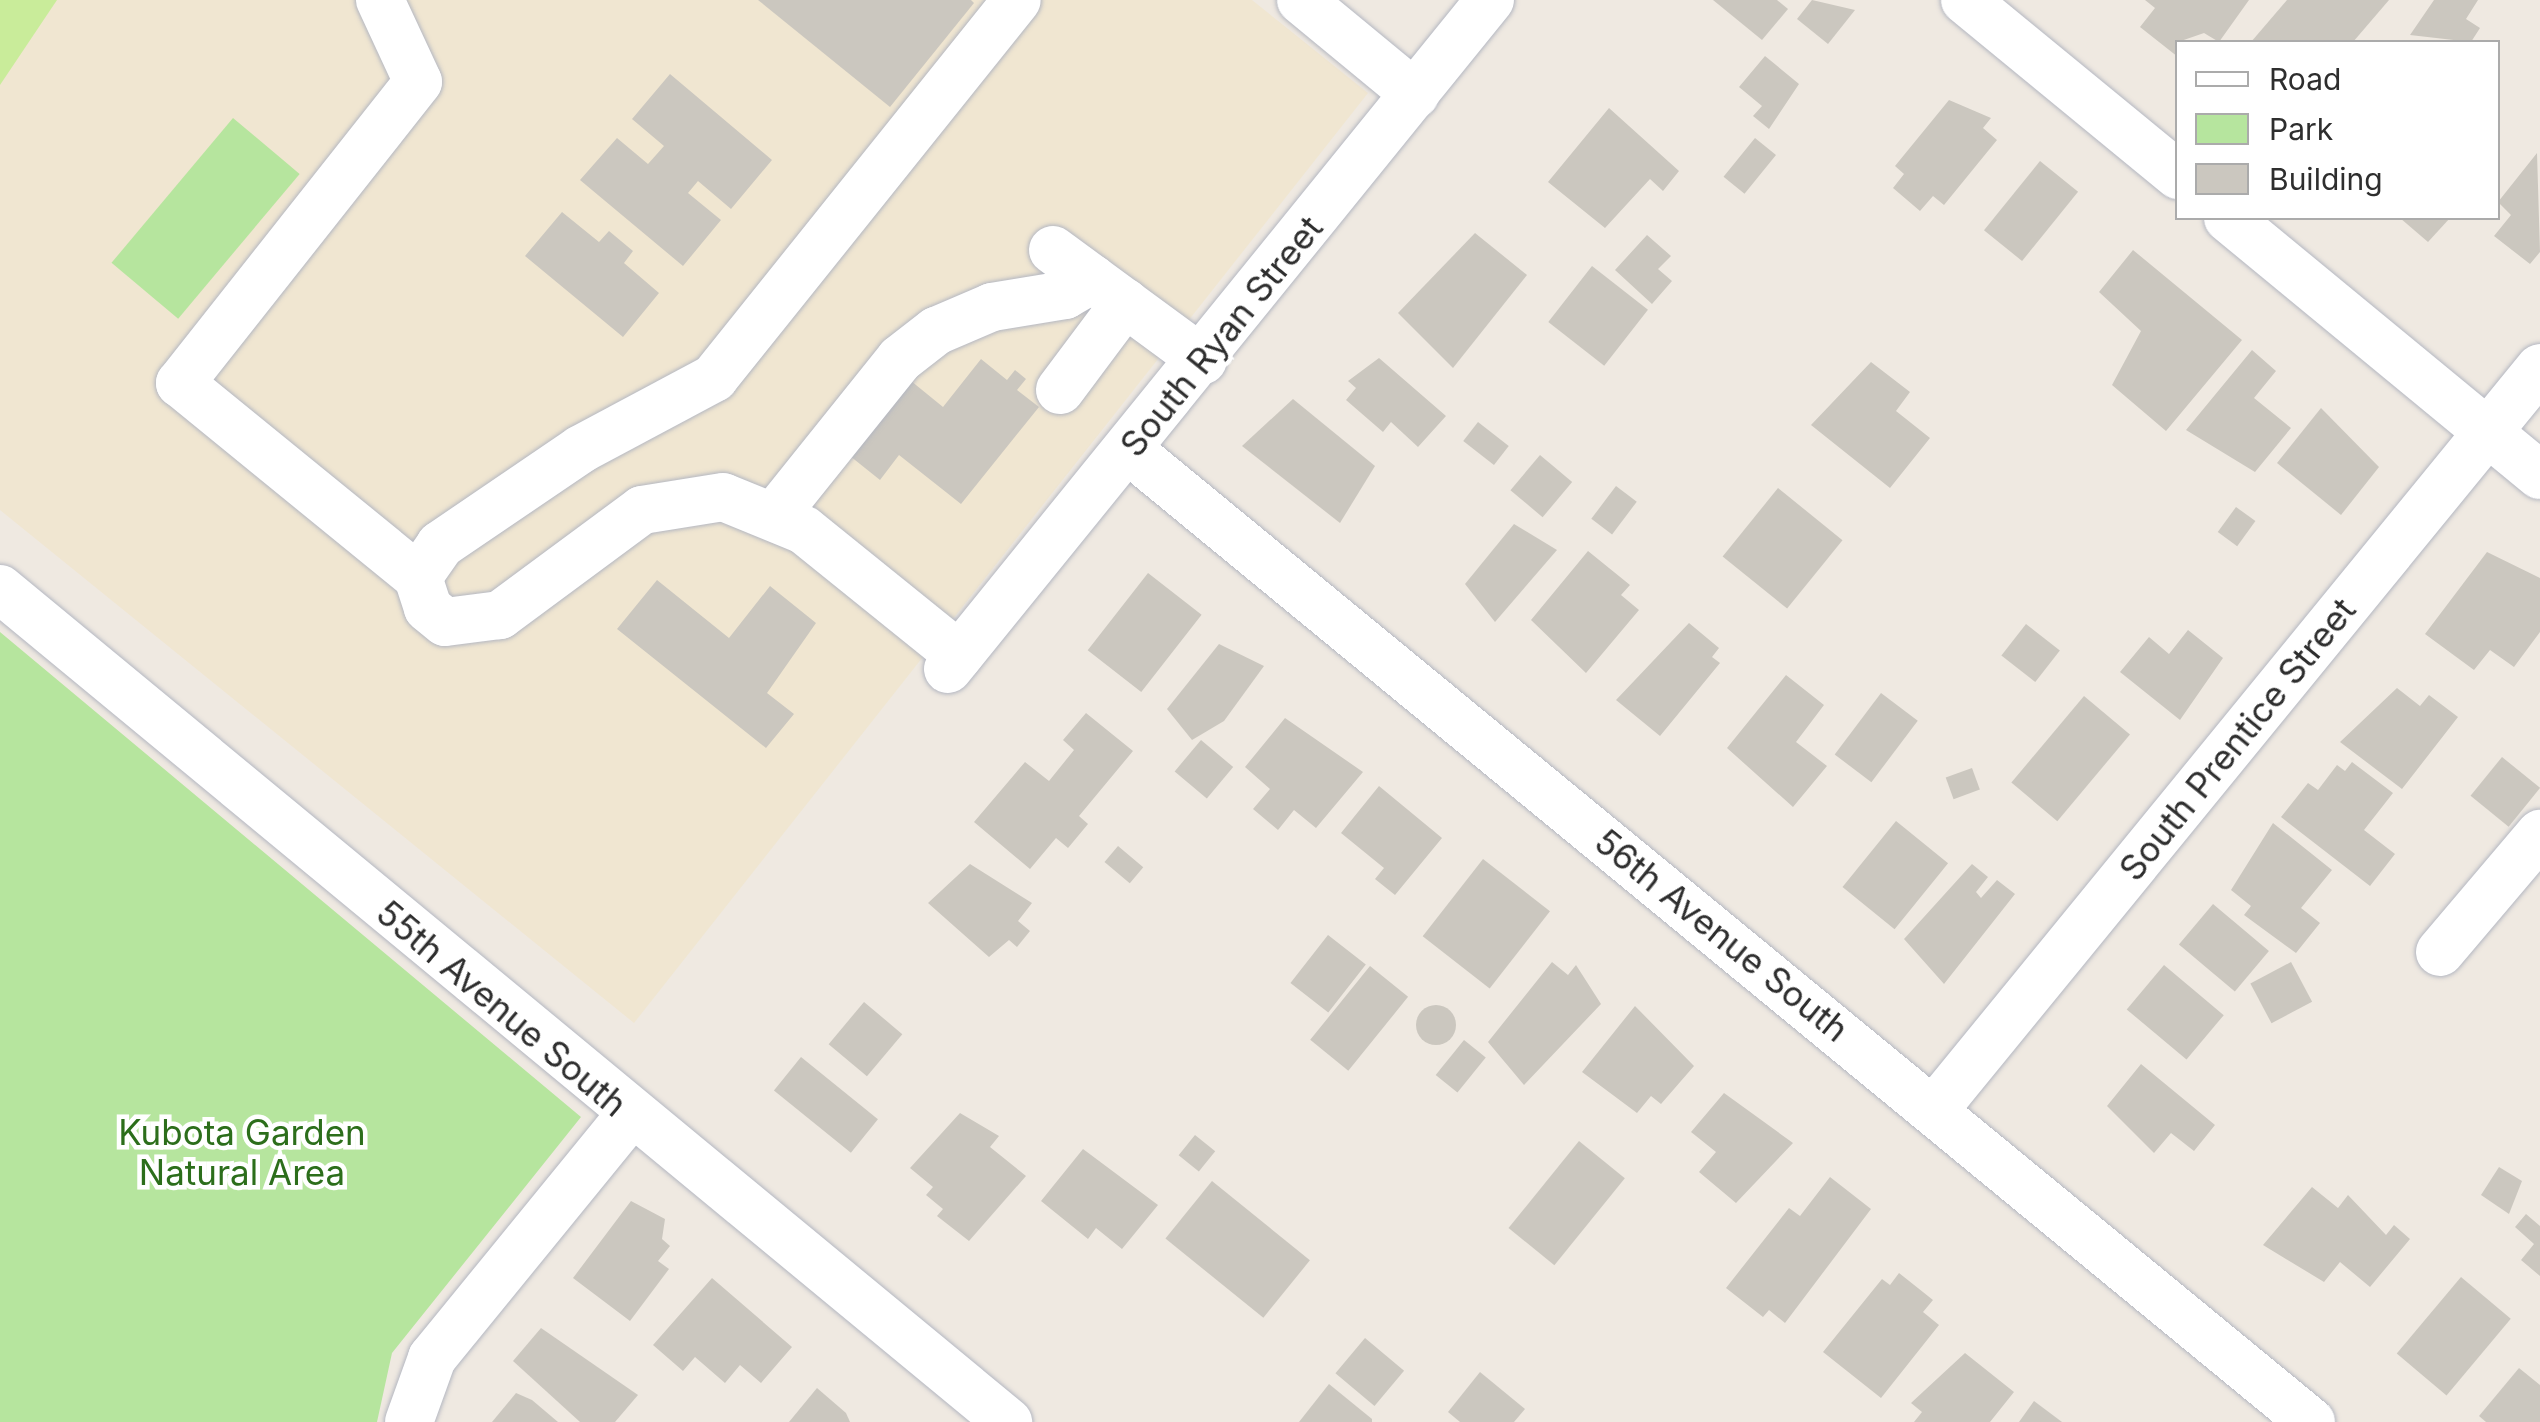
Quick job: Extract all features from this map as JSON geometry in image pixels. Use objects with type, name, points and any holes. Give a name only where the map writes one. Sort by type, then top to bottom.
[{"type":"street","points":[[380,0],[418,82],[180,383],[418,576],[428,608],[446,622],[473,622],[528,600],[642,510],[723,497],[776,515],[900,360],[936,331],[992,307],[1109,291]]},
{"type":"street","points":[[418,576],[440,544],[566,460],[714,378],[1017,0]]},
{"type":"street","points":[[1301,0],[1415,94]]},
{"type":"street","name":"South Ryan Street","points":[[776,515],[954,662],[1130,451],[1490,0]]},
{"type":"street","points":[[1965,0],[2175,173]]},
{"type":"street","points":[[2230,220],[2540,475]]},
{"type":"street","points":[[1053,250],[1203,360]]},
{"type":"street","points":[[1060,390],[1109,291]]},
{"type":"street","name":"South Prentice Street","points":[[1934,1110],[2540,368]]},
{"type":"street","name":"56th Avenue South","points":[[1130,451],[2311,1422]]},
{"type":"street","name":"55th Avenue South","points":[[0,589],[630,1115],[1008,1422]]},
{"type":"street","points":[[2440,952],[2540,834]]},
{"type":"street","points":[[409,1422],[432,1358],[630,1115]]},
{"type":"shaded area","points":[[0,0],[1252,0],[1368,93],[634,1023],[0,510]]},
{"type":"green space","points":[[0,0],[57,0],[0,85]]},
{"type":"green space","points":[[233,118],[300,174],[178,319],[112,263]]},
{"type":"green space","name":"Kubota Garden Natural Area","points":[[0,632],[581,1117],[392,1353],[377,1422],[0,1422]]},
{"type":"building","points":[[758,0],[971,0],[974,3],[890,107]]},
{"type":"building","points":[[1713,0],[1777,0],[1788,9],[1762,40]]},
{"type":"building","points":[[1812,0],[1855,10],[1828,44],[1797,19]]},
{"type":"building","points":[[2145,0],[2249,0],[2220,40],[2204,33],[2175,40],[2175,55],[2140,27],[2155,8]]},
{"type":"building","points":[[2287,0],[2389,0],[2355,40],[2253,40]]},
{"type":"building","points":[[2434,0],[2478,0],[2466,19],[2480,28],[2472,40],[2410,35]]},
{"type":"building","points":[[1765,56],[1799,84],[1769,129],[1753,116],[1762,106],[1739,87]]},
{"type":"building","points":[[670,74],[772,160],[731,209],[698,181],[688,193],[721,220],[683,266],[580,180],[617,138],[648,164],[664,146],[632,119]]},
{"type":"building","points":[[1949,100],[1991,118],[1983,128],[1997,140],[1944,205],[1933,196],[1920,211],[1893,188],[1904,174],[1895,166]]},
{"type":"building","points":[[1609,108],[1679,171],[1663,191],[1650,179],[1605,228],[1548,182]]},
{"type":"building","points":[[1755,138],[1776,155],[1745,194],[1724,177]]},
{"type":"building","points":[[2537,153],[2540,252],[2530,264],[2494,236],[2511,215],[2500,199]]},
{"type":"building","points":[[2040,161],[2078,192],[2022,261],[1984,230]]},
{"type":"building","points":[[562,212],[599,242],[609,231],[633,251],[624,263],[659,293],[623,337],[525,256]]},
{"type":"building","points":[[2402,220],[2448,220],[2428,242]]},
{"type":"building","points":[[1475,233],[1527,275],[1453,368],[1398,313]]},
{"type":"building","points":[[1647,235],[1671,256],[1658,269],[1672,281],[1652,304],[1615,270]]},
{"type":"building","points":[[2133,250],[2242,340],[2166,431],[2112,385],[2141,331],[2099,292]]},
{"type":"building","points":[[1592,266],[1648,310],[1604,366],[1548,322]]},
{"type":"building","points":[[2252,350],[2276,371],[2254,398],[2291,428],[2255,472],[2186,430]]},
{"type":"building","points":[[1379,358],[1446,416],[1418,447],[1391,422],[1383,432],[1346,400],[1356,388],[1348,381]]},
{"type":"building","points":[[981,359],[1007,380],[1015,370],[1026,379],[1017,390],[1039,407],[961,504],[899,455],[880,480],[840,448],[900,372],[943,407]]},
{"type":"building","points":[[1871,362],[1910,392],[1896,411],[1930,438],[1890,488],[1811,425]]},
{"type":"building","points":[[1293,399],[1375,466],[1340,523],[1242,446]]},
{"type":"building","points":[[2321,408],[2379,467],[2341,515],[2277,463]]},
{"type":"building","points":[[1478,422],[1509,446],[1494,465],[1463,441]]},
{"type":"building","points":[[1540,455],[1572,482],[1543,517],[1510,490]]},
{"type":"building","points":[[1616,486],[1637,502],[1612,534],[1591,519]]},
{"type":"building","points":[[1778,488],[1843,540],[1787,609],[1723,556]]},
{"type":"building","points":[[2236,507],[2255,521],[2237,546],[2218,532]]},
{"type":"building","points":[[1514,524],[1557,550],[1495,622],[1465,584]]},
{"type":"building","points":[[1588,551],[1630,585],[1621,595],[1639,610],[1586,673],[1531,620]]},
{"type":"building","points":[[2487,552],[2540,578],[2540,632],[2514,667],[2490,650],[2474,670],[2425,634]]},
{"type":"building","points":[[1148,573],[1202,615],[1141,692],[1088,650]]},
{"type":"building","points":[[657,580],[729,638],[770,586],[816,623],[767,693],[794,714],[766,748],[617,629]]},
{"type":"building","points":[[1689,623],[1719,648],[1712,657],[1720,663],[1660,736],[1616,700]]},
{"type":"building","points":[[2026,624],[2060,650],[2035,682],[2001,656]]},
{"type":"building","points":[[2188,630],[2223,658],[2180,720],[2120,672],[2149,637],[2169,654]]},
{"type":"building","points":[[1219,644],[1264,666],[1224,721],[1192,740],[1167,709]]},
{"type":"building","points":[[1786,675],[1824,705],[1796,742],[1827,766],[1793,807],[1727,748]]},
{"type":"building","points":[[2397,688],[2420,706],[2429,695],[2458,717],[2402,789],[2340,742]]},
{"type":"building","points":[[1881,693],[1918,721],[1871,782],[1835,754]]},
{"type":"building","points":[[2084,696],[2130,735],[2057,821],[2011,783]]},
{"type":"building","points":[[1086,713],[1133,751],[1079,816],[1088,824],[1068,848],[1056,838],[1030,869],[974,822],[1025,762],[1049,781],[1074,750],[1063,740]]},
{"type":"building","points":[[1285,718],[1363,772],[1316,828],[1294,810],[1278,830],[1253,809],[1270,789],[1245,767]]},
{"type":"building","points":[[1201,740],[1233,767],[1207,798],[1175,771]]},
{"type":"building","points":[[2502,757],[2540,788],[2509,827],[2471,796]]},
{"type":"building","points":[[2352,762],[2393,793],[2364,830],[2395,854],[2370,886],[2281,817],[2308,783],[2318,790],[2337,765],[2345,771]]},
{"type":"building","points":[[1972,768],[1980,790],[1954,799],[1946,778]]},
{"type":"building","points":[[1379,786],[1442,838],[1395,895],[1375,879],[1384,868],[1341,833]]},
{"type":"building","points":[[1896,821],[1948,863],[1895,929],[1843,887]]},
{"type":"building","points":[[2273,823],[2332,870],[2301,908],[2320,923],[2296,953],[2244,915],[2251,906],[2231,890]]},
{"type":"building","points":[[1118,846],[1143,867],[1130,883],[1105,862]]},
{"type":"building","points":[[1483,859],[1550,911],[1490,989],[1423,936]]},
{"type":"building","points":[[970,864],[1032,903],[1018,921],[1030,931],[1017,947],[1009,940],[989,957],[928,903]]},
{"type":"building","points":[[1972,864],[1988,877],[1976,892],[1981,898],[1997,880],[2015,894],[1944,984],[1904,939]]},
{"type":"building","points":[[2213,904],[2269,951],[2235,992],[2179,945]]},
{"type":"building","points":[[1328,935],[1366,965],[1328,1013],[1290,983]]},
{"type":"building","points":[[1552,962],[1568,975],[1576,965],[1601,1004],[1524,1085],[1488,1042]]},
{"type":"building","points":[[2291,962],[2312,1002],[2272,1023],[2250,984]]},
{"type":"building","points":[[2164,965],[2224,1015],[2186,1060],[2127,1009]]},
{"type":"building","points":[[1370,966],[1408,997],[1348,1071],[1310,1040]]},
{"type":"building","points":[[864,1002],[902,1034],[867,1076],[829,1044]]},
{"type":"building","points":[[1436,1005],[1450,1011],[1456,1025],[1450,1039],[1436,1045],[1422,1039],[1416,1025],[1422,1011]]},
{"type":"building","points":[[1635,1006],[1694,1066],[1661,1104],[1651,1096],[1637,1113],[1582,1072]]},
{"type":"building","points":[[1464,1040],[1486,1058],[1457,1093],[1436,1075]]},
{"type":"building","points":[[801,1057],[878,1119],[851,1153],[774,1090]]},
{"type":"building","points":[[2141,1064],[2215,1125],[2194,1151],[2171,1133],[2154,1153],[2107,1106]]},
{"type":"building","points":[[1724,1093],[1793,1143],[1736,1203],[1699,1172],[1716,1152],[1691,1132]]},
{"type":"building","points":[[960,1113],[999,1136],[990,1147],[1026,1176],[969,1241],[937,1216],[943,1209],[926,1195],[933,1187],[910,1168]]},
{"type":"building","points":[[1195,1135],[1215,1151],[1199,1172],[1179,1155]]},
{"type":"building","points":[[1579,1141],[1625,1178],[1554,1265],[1509,1228]]},
{"type":"building","points":[[1083,1149],[1158,1205],[1122,1249],[1096,1228],[1088,1239],[1041,1201]]},
{"type":"building","points":[[2499,1167],[2522,1181],[2509,1214],[2481,1195]]},
{"type":"building","points":[[1830,1177],[1871,1209],[1785,1323],[1769,1310],[1763,1317],[1726,1288],[1789,1208],[1800,1216]]},
{"type":"building","points":[[1212,1181],[1310,1260],[1263,1318],[1165,1239]]},
{"type":"building","points":[[2312,1187],[2338,1208],[2348,1195],[2386,1235],[2394,1225],[2410,1239],[2370,1287],[2340,1262],[2324,1282],[2263,1245]]},
{"type":"building","points":[[631,1201],[665,1219],[662,1239],[670,1246],[658,1261],[669,1269],[630,1321],[573,1278]]},
{"type":"building","points":[[2526,1214],[2540,1226],[2540,1276],[2521,1260],[2534,1244],[2515,1227]]},
{"type":"building","points":[[1899,1273],[1933,1300],[1923,1312],[1939,1325],[1881,1398],[1823,1352],[1882,1279],[1890,1285]]},
{"type":"building","points":[[2461,1277],[2511,1319],[2447,1395],[2397,1354]]},
{"type":"building","points":[[712,1278],[792,1347],[761,1383],[740,1365],[725,1383],[695,1357],[683,1371],[653,1345]]},
{"type":"building","points":[[541,1328],[638,1395],[615,1422],[580,1422],[513,1361]]},
{"type":"building","points":[[1365,1338],[1404,1371],[1375,1406],[1335,1373]]},
{"type":"building","points":[[1965,1353],[2014,1392],[1990,1422],[1914,1422],[1922,1412],[1911,1403]]},
{"type":"building","points":[[2519,1368],[2540,1385],[2540,1422],[2486,1422],[2479,1416]]},
{"type":"building","points":[[1480,1372],[1525,1409],[1514,1422],[1460,1422],[1448,1412]]},
{"type":"building","points":[[1329,1384],[1372,1419],[1372,1422],[1299,1422]]},
{"type":"building","points":[[817,1388],[846,1413],[850,1422],[789,1422]]},
{"type":"building","points":[[516,1393],[532,1400],[558,1422],[492,1422]]},
{"type":"building","points":[[2034,1401],[2062,1422],[2019,1422]]}]
